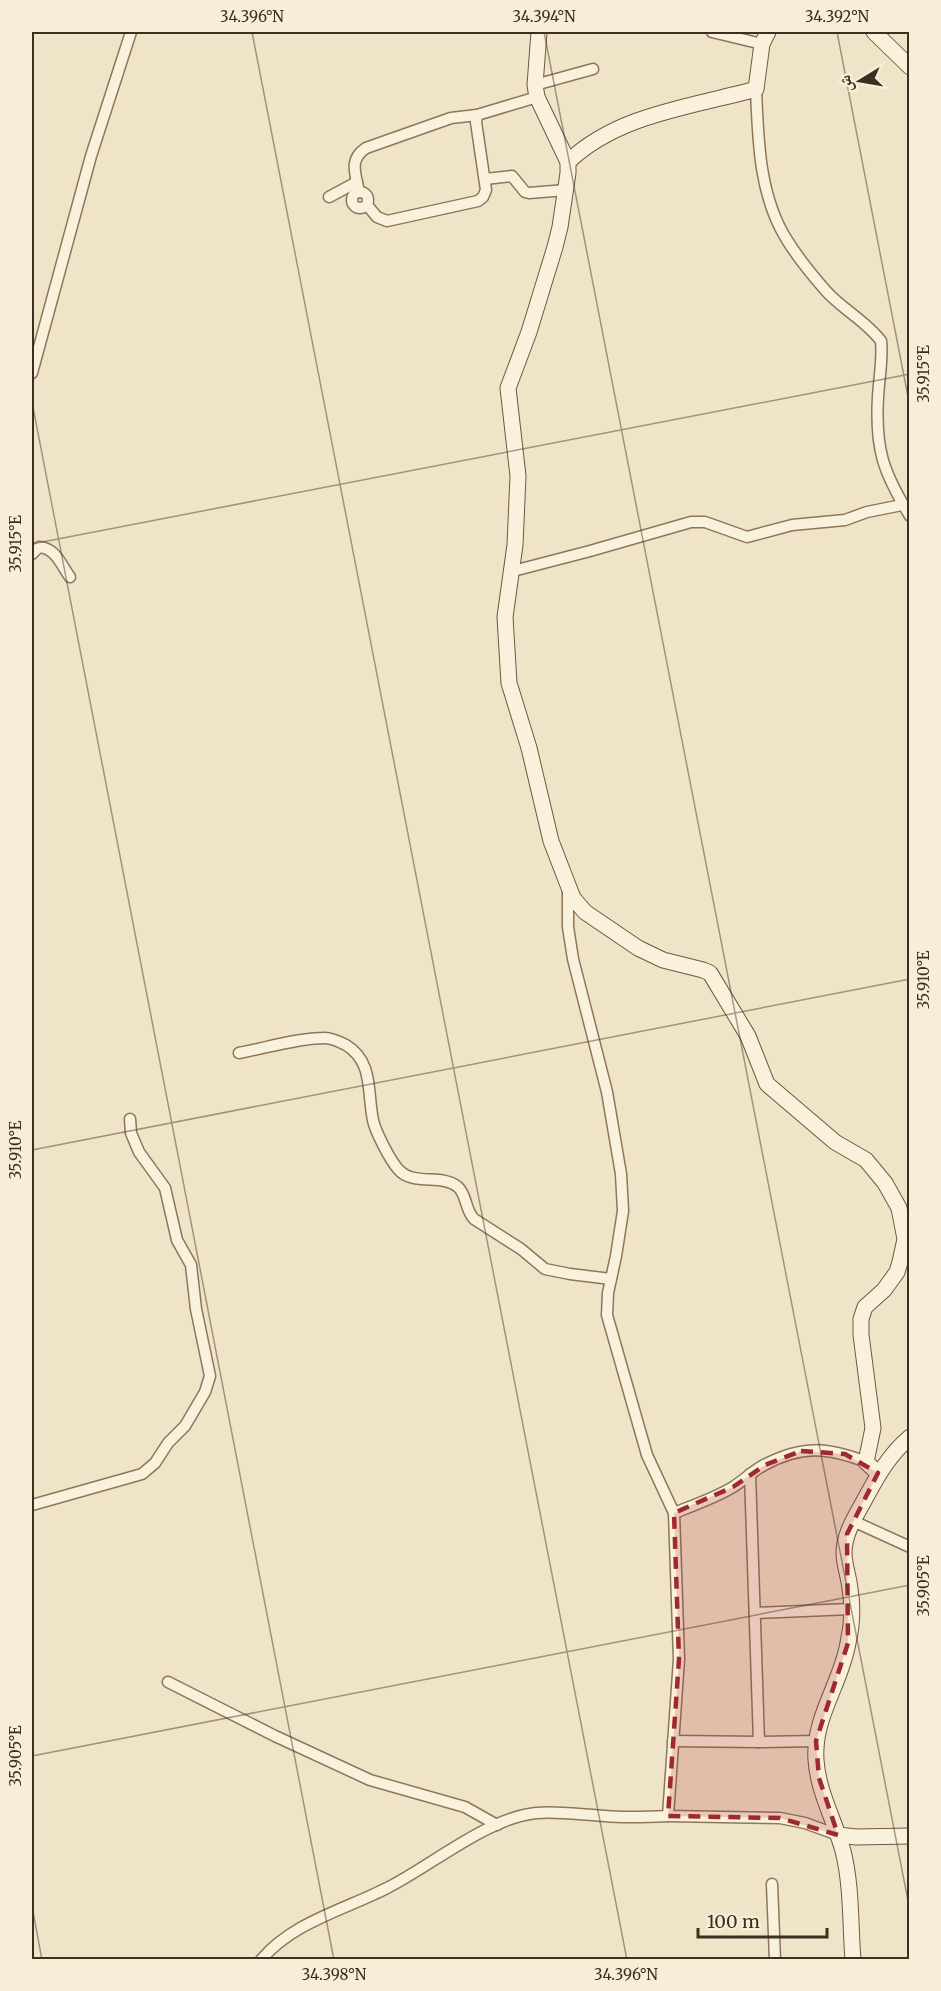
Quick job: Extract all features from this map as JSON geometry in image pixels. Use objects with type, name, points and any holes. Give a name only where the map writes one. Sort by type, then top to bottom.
[{"type":"street","points":[[32,373],[91,156],[131,32]]},
{"type":"street","points":[[539,32],[536,91],[568,162],[566,190],[555,247],[523,352],[508,388],[518,476],[513,571],[505,616],[509,683],[529,748],[551,840],[568,889],[577,904],[585,912],[638,948],[663,960],[710,973],[748,1036],[767,1084],[835,1142],[866,1160],[894,1197],[903,1224],[903,1251],[897,1272],[884,1290],[865,1307],[861,1319],[873,1428],[866,1462]]},
{"type":"street","points":[[712,32],[765,38],[756,89],[762,166],[768,194],[778,224],[786,239],[828,293],[880,340],[882,350],[877,425],[879,450],[889,481],[909,516]]},
{"type":"street","points":[[874,32],[906,58]]},
{"type":"street","points":[[477,115],[485,194],[478,201],[387,221],[377,217],[367,205],[362,208],[354,204],[352,198],[358,187],[354,162],[358,153],[366,148],[452,118],[477,115],[593,69]]},
{"type":"street","points":[[568,162],[580,150],[594,142],[647,118],[680,107],[756,89]]},
{"type":"street","points":[[484,179],[512,176],[525,192],[529,193],[566,190]]},
{"type":"street","points":[[329,197],[358,187]]},
{"type":"street","points":[[513,571],[590,552],[691,522],[705,522],[747,537],[792,525],[845,520],[867,512],[903,505]]},
{"type":"street","points":[[32,554],[39,547],[48,547],[70,577]]},
{"type":"street","points":[[568,889],[568,927],[573,959],[607,1092],[621,1174],[623,1211],[608,1293],[607,1316],[649,1461],[674,1513],[679,1659],[668,1816]]},
{"type":"street","points":[[239,1053],[327,1038],[346,1045],[355,1051],[368,1073],[373,1121],[398,1169],[408,1177],[446,1182],[458,1187],[469,1215],[474,1220],[521,1250],[545,1269],[611,1279]]},
{"type":"street","points":[[32,1505],[142,1474],[155,1463],[168,1443],[185,1426],[208,1386],[209,1370],[196,1309],[191,1266],[177,1240],[165,1188],[139,1152],[131,1133],[130,1119]]},
{"type":"street","points":[[853,1959],[849,1885],[838,1834],[819,1778],[816,1741],[823,1711],[846,1654],[851,1609],[851,1592],[844,1555],[847,1534],[878,1473],[909,1437]]},
{"type":"street","points":[[674,1513],[733,1487],[765,1465],[801,1451],[837,1452],[866,1462],[878,1473]]},
{"type":"street","points":[[750,1474],[759,1742]]},
{"type":"street","points":[[853,1521],[909,1547]]},
{"type":"street","points":[[754,1614],[851,1609]]},
{"type":"street","points":[[168,1682],[274,1736],[369,1780],[465,1807],[497,1825]]},
{"type":"street","points":[[673,1741],[816,1741]]},
{"type":"street","points":[[261,1959],[278,1942],[295,1931],[385,1889],[497,1825],[536,1813],[641,1817],[780,1818],[856,1837],[909,1836]]},
{"type":"street","points":[[772,1884],[775,1959]]},
{"type":"highlighted area","points":[[801,1451],[845,1454],[878,1473],[847,1534],[848,1643],[816,1741],[819,1778],[838,1835],[780,1818],[668,1816],[679,1659],[674,1513],[733,1487],[765,1465]]}]
